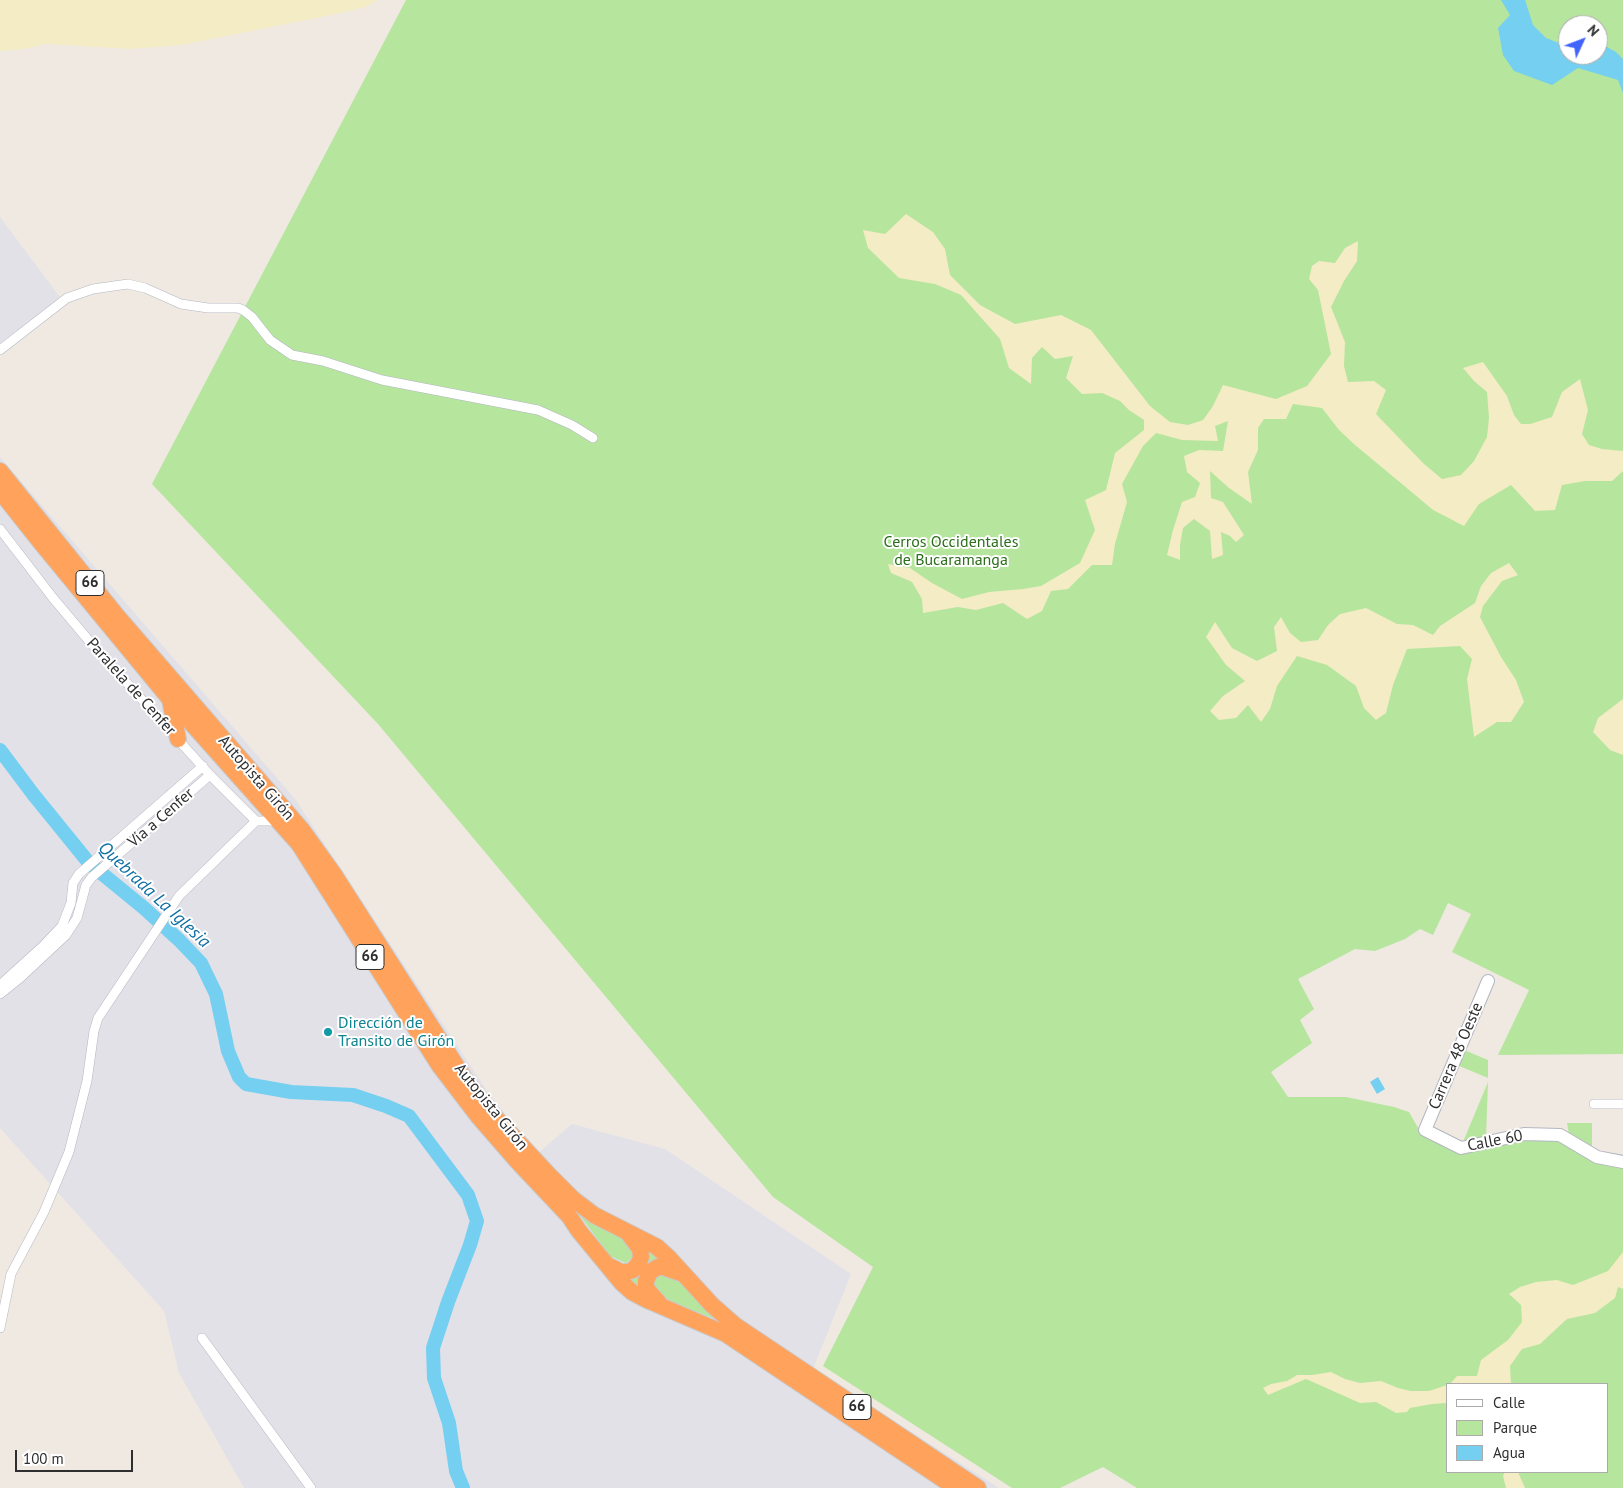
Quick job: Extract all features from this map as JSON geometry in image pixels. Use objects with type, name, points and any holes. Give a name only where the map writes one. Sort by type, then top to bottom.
[{"type":"highway","name":"Autopista Girón","points":[[0,471],[117,616],[302,830],[335,876],[466,1082],[491,1113],[573,1199],[594,1215],[657,1247],[686,1275],[712,1305],[736,1326],[978,1488]]},
{"type":"highway","name":"Autopista Girón","points":[[0,491],[169,698],[299,844],[439,1065],[478,1116],[569,1216],[620,1282],[632,1292],[662,1307],[705,1324],[733,1338],[956,1488]]},
{"type":"highway","points":[[169,698],[178,739]]},
{"type":"highway","points":[[607,1266],[621,1272],[627,1272],[633,1270],[639,1263],[641,1258],[640,1250],[628,1232]]},
{"type":"highway","points":[[662,1307],[646,1287],[646,1281],[650,1272],[658,1267],[663,1267],[686,1275]]},
{"type":"street","points":[[0,350],[67,298],[94,289],[128,284],[145,288],[181,304],[208,308],[238,308],[243,310],[252,317],[270,340],[292,355],[323,361],[382,380],[538,410],[572,425],[593,438]]},
{"type":"street","name":"Paralela de Cenfer","points":[[0,529],[59,605],[210,775],[256,821]]},
{"type":"street","name":"Vía a Cenfer","points":[[0,984],[44,946],[62,926],[71,903],[73,882],[85,867],[203,766]]},
{"type":"street","name":"Vía a Cenfer","points":[[0,994],[66,935],[77,918],[86,885],[92,877],[210,775]]},
{"type":"street","points":[[0,1328],[11,1274],[44,1212],[69,1152],[87,1081],[94,1031],[98,1018],[180,896],[256,821],[278,821]]},
{"type":"street","name":"Carrera 48 Oeste","points":[[1425,1130],[1488,982]]},
{"type":"street","points":[[1594,1104],[1623,1104]]},
{"type":"street","name":"Calle 60","points":[[1425,1130],[1461,1148],[1524,1134],[1560,1135],[1597,1156],[1623,1162]]},
{"type":"street","points":[[202,1338],[311,1488]]},
{"type":"shaded area","points":[[0,217],[60,297],[0,346]]},
{"type":"shaded area","points":[[0,457],[295,799],[487,1091],[537,1154],[572,1124],[665,1149],[851,1274],[813,1369],[999,1488],[244,1488],[179,1373],[164,1311],[0,1128]]},
{"type":"green space","name":"Cerros Occidentales de Bucaramanga","points":[[406,0],[1623,0],[1623,1054],[1498,1055],[1529,990],[1452,952],[1471,914],[1448,903],[1433,935],[1420,929],[1405,939],[1375,951],[1355,949],[1298,979],[1314,1009],[1300,1020],[1312,1043],[1271,1072],[1288,1097],[1346,1097],[1409,1112],[1421,1133],[1462,1154],[1525,1139],[1560,1141],[1623,1165],[1623,1488],[1137,1488],[1103,1467],[1060,1488],[1012,1488],[823,1366],[873,1267],[773,1197],[378,724],[152,484]]},
{"type":"green space","points":[[1464,1050],[1488,1060],[1488,1078],[1457,1065]]},
{"type":"green space","points":[[1488,1082],[1486,1137],[1463,1142]]},
{"type":"green space","points":[[1567,1123],[1592,1123],[1592,1147],[1569,1134]]},
{"type":"green space","points":[[579,1214],[620,1234],[635,1255],[626,1263],[610,1256]]},
{"type":"green space","points":[[640,1242],[670,1265],[657,1262],[645,1294],[622,1277],[632,1275]]},
{"type":"green space","points":[[663,1275],[680,1282],[718,1320],[671,1302],[655,1287],[653,1279]]},
{"type":"sand","points":[[0,0],[377,0],[368,6],[346,12],[182,45],[130,49],[46,44],[24,49],[0,51]]},
{"type":"sand","points":[[906,214],[933,232],[945,249],[950,275],[980,305],[1015,324],[1061,315],[1091,330],[1150,406],[1170,422],[1188,425],[1203,420],[1213,406],[1223,385],[1276,399],[1307,386],[1331,354],[1318,290],[1309,279],[1312,266],[1319,261],[1335,263],[1345,248],[1358,241],[1357,261],[1331,307],[1345,342],[1344,366],[1348,382],[1374,381],[1386,390],[1376,414],[1423,463],[1442,479],[1461,475],[1474,461],[1487,437],[1489,418],[1487,392],[1463,368],[1483,362],[1507,396],[1514,415],[1521,424],[1530,424],[1552,417],[1562,392],[1580,379],[1588,410],[1582,434],[1589,445],[1602,449],[1623,451],[1623,471],[1612,481],[1585,481],[1562,485],[1555,510],[1535,511],[1511,485],[1479,504],[1464,526],[1433,510],[1355,445],[1339,430],[1322,408],[1293,404],[1286,419],[1264,419],[1258,428],[1258,450],[1248,472],[1252,504],[1229,488],[1210,471],[1211,498],[1223,502],[1244,535],[1236,542],[1230,536],[1221,532],[1223,555],[1212,559],[1210,531],[1194,519],[1183,528],[1180,560],[1167,555],[1182,502],[1195,497],[1200,483],[1187,472],[1184,456],[1199,450],[1223,451],[1228,421],[1215,426],[1218,441],[1182,440],[1156,433],[1143,446],[1122,484],[1127,502],[1115,544],[1112,565],[1092,565],[1068,589],[1051,591],[1042,611],[1027,619],[1003,603],[976,610],[958,607],[923,613],[922,599],[912,582],[891,573],[888,564],[910,568],[932,583],[962,599],[989,592],[1041,586],[1080,563],[1095,530],[1085,500],[1106,490],[1115,453],[1144,430],[1144,420],[1120,401],[1102,393],[1082,394],[1066,378],[1073,356],[1055,359],[1042,347],[1032,358],[1031,384],[1009,368],[1000,339],[961,295],[935,284],[899,278],[868,248],[863,230],[885,234]]},
{"type":"sand","points":[[1509,563],[1518,575],[1502,581],[1483,606],[1480,617],[1501,657],[1516,680],[1524,702],[1511,722],[1497,722],[1474,737],[1467,679],[1472,659],[1460,646],[1407,649],[1393,685],[1386,713],[1376,720],[1364,708],[1356,686],[1327,665],[1297,656],[1277,686],[1270,709],[1261,722],[1248,705],[1236,718],[1219,720],[1210,711],[1223,696],[1245,681],[1226,665],[1206,637],[1215,622],[1232,648],[1257,661],[1277,651],[1274,627],[1281,617],[1290,633],[1301,642],[1318,640],[1328,625],[1340,614],[1366,608],[1397,624],[1413,625],[1433,635],[1440,626],[1475,603],[1481,586],[1491,573]]},
{"type":"sand","points":[[1623,699],[1623,755],[1610,750],[1593,732],[1598,718]]},
{"type":"sand","points":[[1623,1252],[1623,1289],[1618,1287],[1615,1298],[1595,1313],[1567,1319],[1540,1344],[1522,1349],[1510,1366],[1511,1383],[1451,1383],[1457,1376],[1477,1376],[1481,1360],[1508,1340],[1522,1322],[1521,1305],[1509,1294],[1520,1287],[1536,1282],[1557,1280],[1573,1285],[1608,1271]]},
{"type":"sand","points":[[1331,1372],[1345,1379],[1360,1383],[1381,1381],[1411,1391],[1429,1391],[1446,1385],[1446,1403],[1410,1408],[1407,1412],[1396,1413],[1376,1402],[1360,1403],[1306,1379],[1268,1395],[1263,1388],[1271,1384],[1287,1381],[1297,1375]]},
{"type":"sand","points":[[1504,1473],[1518,1473],[1525,1488],[1506,1488],[1503,1476]]},
{"type":"water","points":[[1501,0],[1525,0],[1533,25],[1546,38],[1558,43],[1558,65],[1608,65],[1608,48],[1616,52],[1623,59],[1623,93],[1618,80],[1578,68],[1552,85],[1514,71],[1503,55],[1498,28],[1510,15]]},
{"type":"water","points":[[1378,1077],[1385,1089],[1377,1094],[1370,1082]]},
{"type":"waterway","name":"Quebrada La Iglesia","points":[[0,750],[89,863],[144,908],[201,963],[216,994],[228,1051],[239,1077],[246,1084],[291,1092],[353,1095],[409,1116],[468,1195],[477,1221],[433,1348],[434,1378],[449,1423],[456,1471],[463,1488]]},
{"type":"place","name":"Dirección de Transito de Girón","points":[[328,1032]]}]
